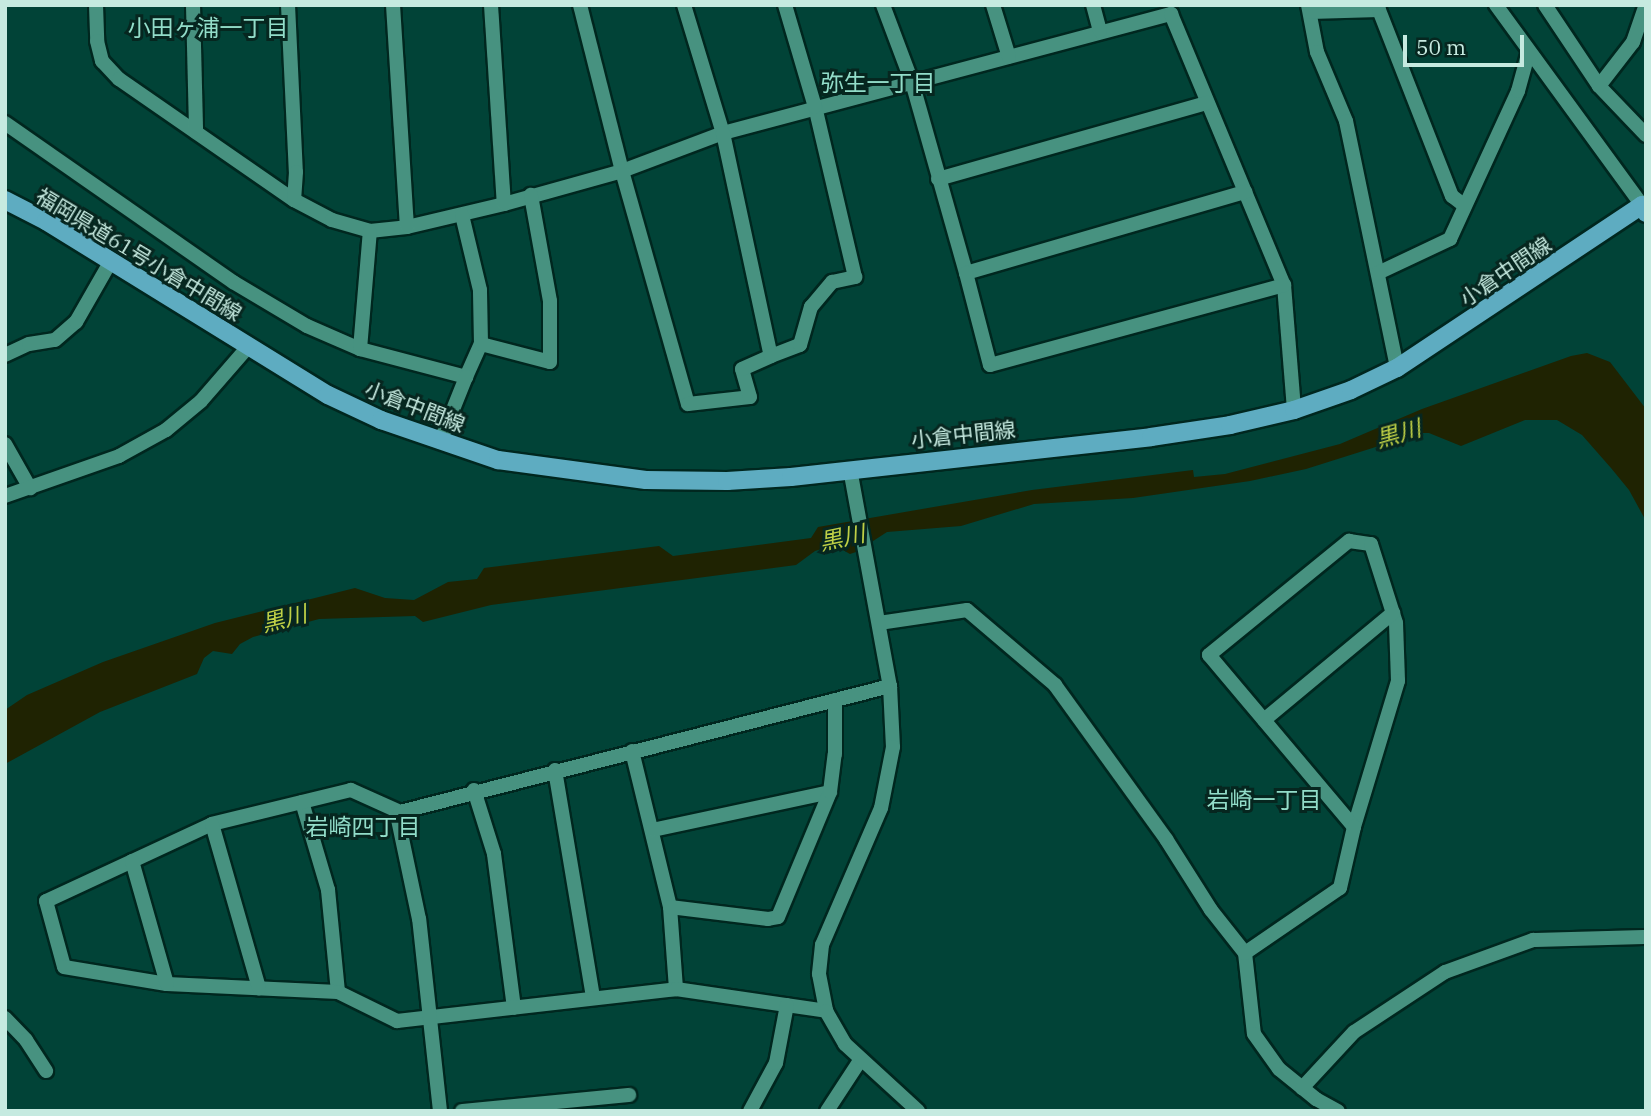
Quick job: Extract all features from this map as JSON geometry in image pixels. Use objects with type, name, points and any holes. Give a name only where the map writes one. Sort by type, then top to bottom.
[{"type":"main road","name":"福岡県道61号小倉中間線","points":[[5,200],[111,261],[248,347]]},
{"type":"main road","name":"小倉中間線","points":[[248,347],[328,396],[381,420],[498,460],[646,480],[727,481],[850,469],[1151,437],[1230,425],[1294,410],[1351,390],[1397,368],[1645,205]]},
{"type":"street","points":[[96,5],[97,41],[102,61],[119,79],[294,200],[332,220],[370,231],[407,227],[505,204],[622,170],[723,133],[1009,57],[1170,9],[1283,285],[1294,410]]},
{"type":"street","points":[[193,5],[196,132]]},
{"type":"street","points":[[288,5],[296,172],[294,200]]},
{"type":"street","points":[[393,5],[407,227]]},
{"type":"street","points":[[491,5],[505,204]]},
{"type":"street","points":[[580,5],[622,170],[688,404],[750,397],[741,369],[800,345],[811,307],[832,282],[855,277],[815,107],[785,5]]},
{"type":"street","points":[[684,5],[723,133],[771,356]]},
{"type":"street","points":[[883,5],[912,82],[990,365],[1283,285]]},
{"type":"street","points":[[993,5],[1009,57]]},
{"type":"street","points":[[1093,5],[1100,31]]},
{"type":"street","points":[[1496,5],[1645,205]]},
{"type":"street","points":[[1545,5],[1599,86],[1646,135]]},
{"type":"street","points":[[1559,24],[1562,5]]},
{"type":"street","points":[[1599,86],[1633,42],[1646,5]]},
{"type":"street","points":[[1397,368],[1346,121],[1317,51],[1309,8],[1379,10],[1452,196],[1465,206]]},
{"type":"street","points":[[1378,273],[1450,239],[1518,91],[1529,51]]},
{"type":"street","points":[[938,179],[1207,103]]},
{"type":"street","points":[[5,123],[233,282],[307,326],[360,349],[466,377]]},
{"type":"street","points":[[965,273],[1245,192]]},
{"type":"street","points":[[481,344],[550,362],[550,301],[531,195]]},
{"type":"street","points":[[440,442],[481,344],[480,290],[461,215]]},
{"type":"street","points":[[360,349],[370,231]]},
{"type":"street","points":[[5,355],[29,344],[55,340],[76,322],[111,261]]},
{"type":"street","points":[[5,496],[119,456],[166,430],[201,401],[248,347]]},
{"type":"street","points":[[5,444],[30,488]]},
{"type":"street","points":[[850,469],[890,686],[893,747],[881,808],[822,945],[819,974],[826,1011],[845,1044],[918,1111]]},
{"type":"street","points":[[1245,953],[1340,888],[1354,827],[1398,681],[1396,623],[1371,544],[1349,541],[1209,655],[1354,827]]},
{"type":"street","points":[[879,624],[967,610],[1055,685],[1166,839],[1211,910],[1245,953],[1254,1034],[1279,1069],[1302,1088],[1338,1111]]},
{"type":"street","points":[[1264,720],[1393,613]]},
{"type":"street","points":[[826,1011],[676,989],[397,1021],[338,992],[167,984],[64,967],[46,901],[212,824],[351,790],[400,811],[890,686]]},
{"type":"street","points":[[670,907],[768,919],[778,917],[831,792],[835,754],[835,700]]},
{"type":"street","points":[[632,751],[670,907],[676,989]]},
{"type":"street","points":[[555,770],[593,998]]},
{"type":"street","points":[[474,790],[494,854],[514,1008]]},
{"type":"street","points":[[653,830],[831,792]]},
{"type":"street","points":[[302,802],[328,890],[338,992]]},
{"type":"street","points":[[400,811],[398,819],[419,919],[440,1111]]},
{"type":"street","points":[[212,824],[259,988]]},
{"type":"street","points":[[132,861],[167,984]]},
{"type":"street","points":[[1302,1088],[1354,1032],[1445,972],[1534,940],[1646,937]]},
{"type":"street","points":[[750,1111],[776,1063],[787,1005]]},
{"type":"street","points":[[5,1018],[26,1040],[47,1071]]},
{"type":"street","points":[[827,1111],[861,1059]]},
{"type":"street","points":[[462,1111],[555,1107],[629,1095]]},
{"type":"water","name":"黒川","points":[[1587,353],[1610,362],[1646,409],[1646,521],[1629,490],[1582,435],[1557,420],[1525,420],[1461,446],[1429,433],[1420,433],[1306,469],[1250,481],[1133,498],[1034,504],[961,526],[887,532],[856,552],[850,554],[834,545],[815,551],[796,565],[491,605],[423,622],[415,616],[319,619],[253,637],[240,644],[232,654],[213,651],[204,658],[197,674],[100,712],[5,764],[5,710],[27,695],[103,662],[215,623],[355,588],[385,598],[414,600],[448,582],[477,579],[484,568],[659,546],[673,556],[811,538],[818,527],[1032,490],[1193,470],[1194,477],[1225,474],[1340,444],[1422,409],[1571,356]]},
{"type":"district","name":"小田ヶ浦一丁目","points":[[208,27]]},
{"type":"district","name":"弥生一丁目","points":[[878,82]]},
{"type":"district","name":"岩崎一丁目","points":[[1264,799]]},
{"type":"district","name":"岩崎四丁目","points":[[363,826]]}]
